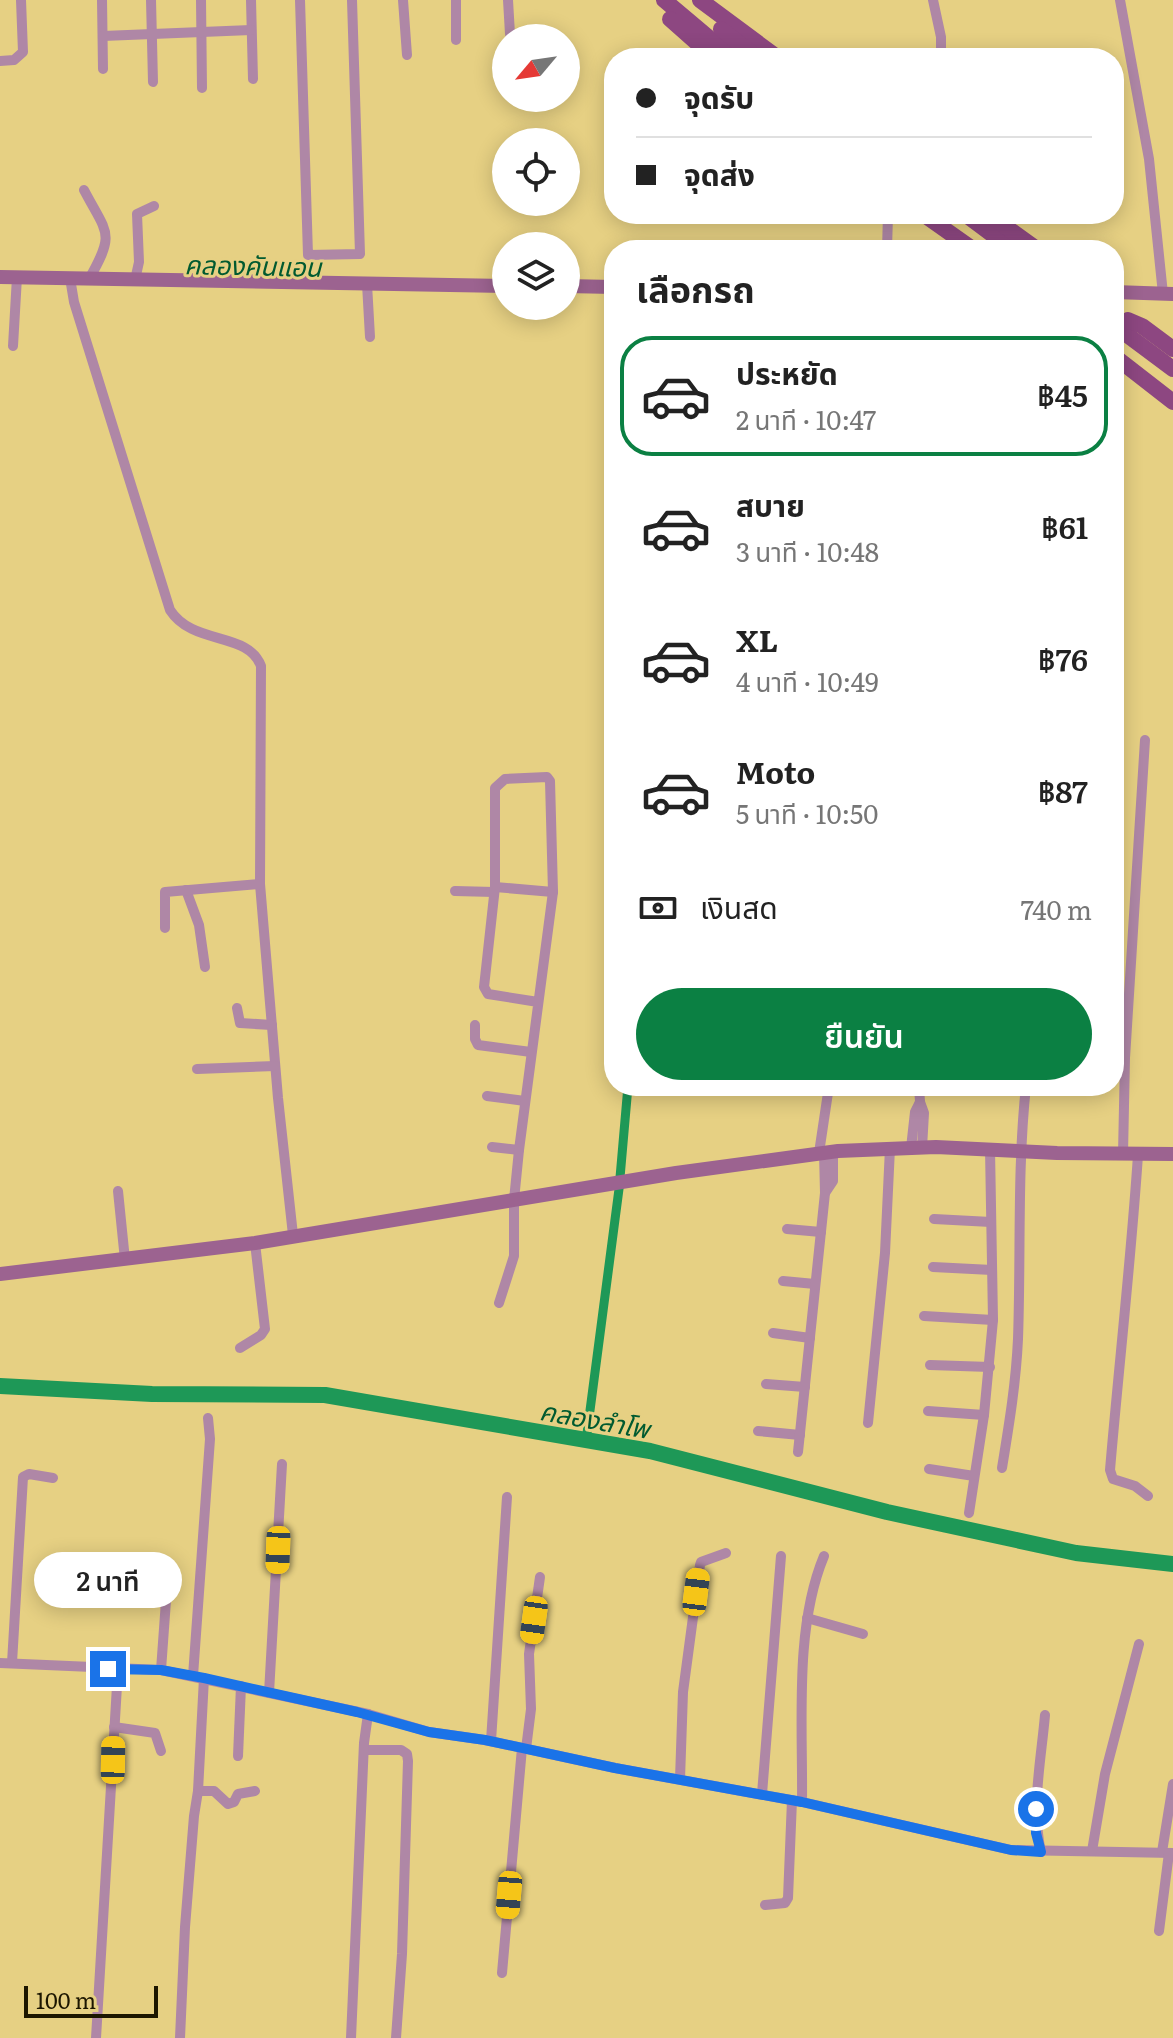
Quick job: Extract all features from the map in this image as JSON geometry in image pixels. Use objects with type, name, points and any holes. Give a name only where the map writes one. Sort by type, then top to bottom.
[{"type":"main road","points":[[653,0],[702,48]]},
{"type":"main road","points":[[664,0],[721,48]]},
{"type":"main road","points":[[686,0],[746,48]]},
{"type":"main road","points":[[700,0],[765,48]]},
{"type":"main road","points":[[938,224],[961,240]]},
{"type":"main road","points":[[949,224],[966,240]]},
{"type":"main road","points":[[978,224],[1000,240]]},
{"type":"main road","points":[[1002,224],[1024,240]]},
{"type":"main road","points":[[1008,228],[1017,240]]},
{"type":"main road","points":[[1124,322],[1128,320],[1142,326],[1173,349]]},
{"type":"main road","points":[[1124,334],[1173,369]]},
{"type":"main road","points":[[1124,351],[1173,388]]},
{"type":"main road","points":[[1124,364],[1173,402]]},
{"type":"street","points":[[0,61],[14,60],[23,52],[21,0]]},
{"type":"street","points":[[102,0],[103,69]]},
{"type":"street","points":[[151,0],[153,82]]},
{"type":"street","points":[[201,0],[202,88]]},
{"type":"street","points":[[251,0],[253,79]]},
{"type":"street","points":[[300,0],[308,255],[360,254],[352,0]]},
{"type":"street","points":[[403,0],[407,55]]},
{"type":"street","points":[[456,0],[456,40]]},
{"type":"street","points":[[508,0],[509,24]]},
{"type":"street","points":[[933,0],[941,48]]},
{"type":"street","points":[[1120,0],[1148,154],[1168,294],[1124,292]]},
{"type":"street","points":[[103,36],[251,30]]},
{"type":"street","points":[[84,190],[107,230],[108,238],[89,279]]},
{"type":"street","points":[[135,280],[139,262],[137,214],[154,206]]},
{"type":"street","points":[[0,277],[492,286]]},
{"type":"street","points":[[13,346],[17,279]]},
{"type":"street","points":[[70,280],[74,302],[170,610],[185,628],[247,648],[257,655],[261,666],[260,884],[293,1235]]},
{"type":"street","points":[[367,285],[370,337]]},
{"type":"street","points":[[580,286],[604,287]]},
{"type":"street","points":[[1145,740],[1125,1046],[1131,1154],[1132,1258],[1120,1349],[1110,1470],[1113,1479],[1135,1486],[1148,1496]]},
{"type":"street","points":[[499,1303],[514,1256],[514,1200],[519,1150],[553,892],[551,787],[547,777],[505,779],[495,788],[495,890],[485,992],[538,1002]]},
{"type":"street","points":[[165,928],[165,892],[260,884]]},
{"type":"street","points":[[186,890],[199,925],[205,967]]},
{"type":"street","points":[[455,891],[553,892]]},
{"type":"street","points":[[237,1008],[240,1023],[272,1025]]},
{"type":"street","points":[[475,1025],[478,1045],[531,1052]]},
{"type":"street","points":[[197,1069],[275,1066]]},
{"type":"street","points":[[487,1096],[525,1101]]},
{"type":"street","points":[[798,1452],[825,1193],[833,1181],[825,1152],[828,1096]]},
{"type":"street","points":[[916,1148],[924,1113],[920,1096]]},
{"type":"street","points":[[1002,1468],[1012,1410],[1017,1341],[1019,1151],[1025,1096]]},
{"type":"street","points":[[492,1147],[519,1150]]},
{"type":"street","points":[[868,1423],[885,1253],[890,1148]]},
{"type":"street","points":[[0,1274],[255,1243],[825,1152],[916,1148],[1173,1154]]},
{"type":"street","points":[[969,1513],[990,1367],[993,1320],[990,1149]]},
{"type":"street","points":[[118,1191],[125,1260]]},
{"type":"street","points":[[934,1219],[991,1222]]},
{"type":"street","points":[[787,1229],[821,1232]]},
{"type":"street","points":[[240,1348],[265,1329],[255,1243]]},
{"type":"street","points":[[933,1267],[992,1270]]},
{"type":"street","points":[[783,1281],[815,1284]]},
{"type":"street","points":[[924,1316],[993,1320]]},
{"type":"street","points":[[773,1333],[810,1338]]},
{"type":"street","points":[[930,1365],[990,1367]]},
{"type":"street","points":[[766,1384],[805,1387]]},
{"type":"street","points":[[928,1411],[984,1415]]},
{"type":"street","points":[[180,2038],[185,1927],[198,1791],[199,1677],[210,1439],[208,1418]]},
{"type":"street","points":[[758,1431],[800,1435]]},
{"type":"street","points":[[269,1693],[282,1464]]},
{"type":"street","points":[[929,1469],[974,1476]]},
{"type":"street","points":[[12,1663],[23,1477],[29,1474],[53,1478]]},
{"type":"street","points":[[491,1741],[507,1497]]},
{"type":"street","points":[[680,1779],[683,1692],[700,1565],[726,1553]]},
{"type":"street","points":[[762,1794],[781,1556]]},
{"type":"street","points":[[765,1905],[785,1903],[788,1898],[797,1801],[807,1618],[811,1591],[824,1556]]},
{"type":"street","points":[[161,1670],[168,1573]]},
{"type":"street","points":[[502,1973],[524,1748],[531,1709],[529,1654],[540,1577]]},
{"type":"street","points":[[807,1618],[863,1634]]},
{"type":"street","points":[[1092,1851],[1105,1774],[1139,1644]]},
{"type":"street","points":[[0,1663],[161,1670],[199,1677],[368,1714],[429,1732],[491,1741],[797,1801],[1011,1850],[1168,1853]]},
{"type":"street","points":[[96,2038],[118,1669]]},
{"type":"street","points":[[238,1756],[241,1686]]},
{"type":"street","points":[[351,2038],[368,1714]]},
{"type":"street","points":[[1041,1852],[1036,1833],[1036,1809],[1045,1715]]},
{"type":"street","points":[[114,1727],[155,1733],[161,1751]]},
{"type":"street","points":[[364,1750],[401,1750],[407,1754],[408,1761],[396,2038]]},
{"type":"street","points":[[1159,1931],[1173,1784]]},
{"type":"street","points":[[198,1791],[214,1791],[228,1804],[234,1802],[238,1794],[255,1791]]},
{"type":"waterway","points":[[586,1441],[619,1189],[627,1096]]},
{"type":"waterway","name":"คลองลำโพ","points":[[0,1386],[152,1394],[325,1395],[650,1451],[887,1512],[1076,1553],[1173,1564]]},
{"type":"route","points":[[108,1669],[161,1670],[204,1678],[357,1712],[429,1732],[485,1740],[615,1768],[802,1802],[1011,1850],[1041,1852],[1036,1833],[1036,1809]]},
{"type":"water label","name":"คลองคันแอน","points":[[253,264]]}]
